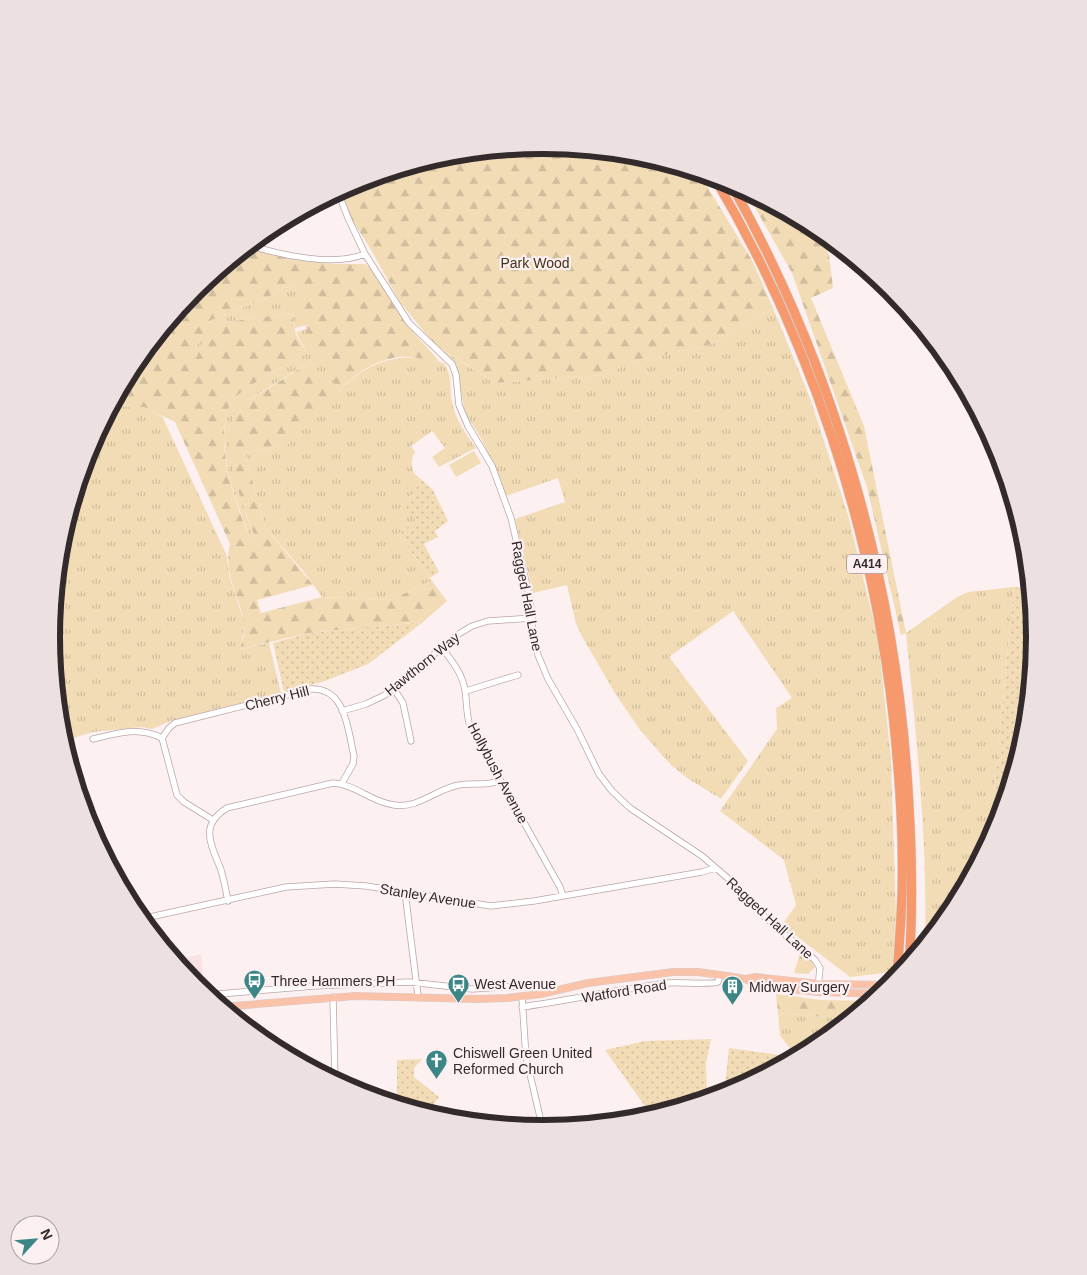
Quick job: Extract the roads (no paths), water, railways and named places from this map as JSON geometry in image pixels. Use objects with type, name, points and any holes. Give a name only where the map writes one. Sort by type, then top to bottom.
[{"type":"highway","name":"A414","points":[[720,188],[765,270],[815,390],[835,446],[864,553],[881,631],[893,715],[901,821],[902,914],[898,965]]},
{"type":"highway","name":"A414","points":[[736,194],[774,267],[804,333],[849,460],[870,536],[889,628],[906,753],[912,854],[908,954]]},
{"type":"main road","name":"Watford Road","points":[[231,1006],[333,997],[418,996],[478,999],[522,996],[541,994],[588,983],[674,972],[698,972],[746,979],[756,977],[818,984],[879,985]]},
{"type":"main road","name":"Watford Road","points":[[746,979],[756,985],[818,992],[869,994]]},
{"type":"street","name":"Ragged Hall Lane","points":[[341,199],[365,254],[409,322],[452,364],[456,375],[459,404],[468,426],[492,466],[511,518],[530,599],[535,645],[548,679],[577,729],[593,764],[604,782],[630,808],[702,856],[759,912],[816,960],[820,968],[818,992]]},
{"type":"street","points":[[258,248],[280,255],[318,259],[356,258],[365,254]]},
{"type":"street","name":"Hawthorn Way","points":[[342,711],[376,700],[394,689],[465,629],[479,623],[532,618]]},
{"type":"street","name":"Hollybush Avenue","points":[[442,648],[462,676],[466,691],[467,714],[470,726],[560,887],[563,896]]},
{"type":"street","points":[[466,691],[518,675]]},
{"type":"street","name":"Cherry Hill","points":[[162,738],[169,728],[176,723],[311,689],[320,689],[334,696],[340,703],[354,760],[342,783]]},
{"type":"street","points":[[394,689],[403,702],[411,741]]},
{"type":"street","points":[[94,739],[132,731],[148,732],[162,738],[177,794],[184,802],[213,820]]},
{"type":"street","points":[[228,901],[222,875],[210,844],[210,831],[213,820],[221,811],[232,806],[327,783],[342,783],[375,800],[401,806],[419,801],[450,787],[467,784],[488,784],[500,780]]},
{"type":"street","name":"Stanley Avenue","points":[[150,918],[286,887],[309,884],[358,885],[491,906],[563,896],[716,868]]},
{"type":"street","points":[[406,892],[418,996]]},
{"type":"street","name":"Watford Road","points":[[522,1007],[655,985],[694,982],[714,984],[718,982],[720,975]]},
{"type":"street","points":[[218,994],[314,986],[409,982],[472,989],[537,986],[541,994]]},
{"type":"street","points":[[522,996],[526,1057],[541,1121]]},
{"type":"street","points":[[333,997],[335,1073]]},
{"type":"place","name":"Three Hammers PH","points":[[255,1000]]},
{"type":"place","name":"West Avenue","points":[[458,1003]]},
{"type":"place","name":"Midway Surgery","points":[[733,1006]]},
{"type":"place","name":"Chiswell Green United Reformed Church","points":[[437,1080]]},
{"type":"park label","name":"Park Wood","points":[[535,263]]}]
